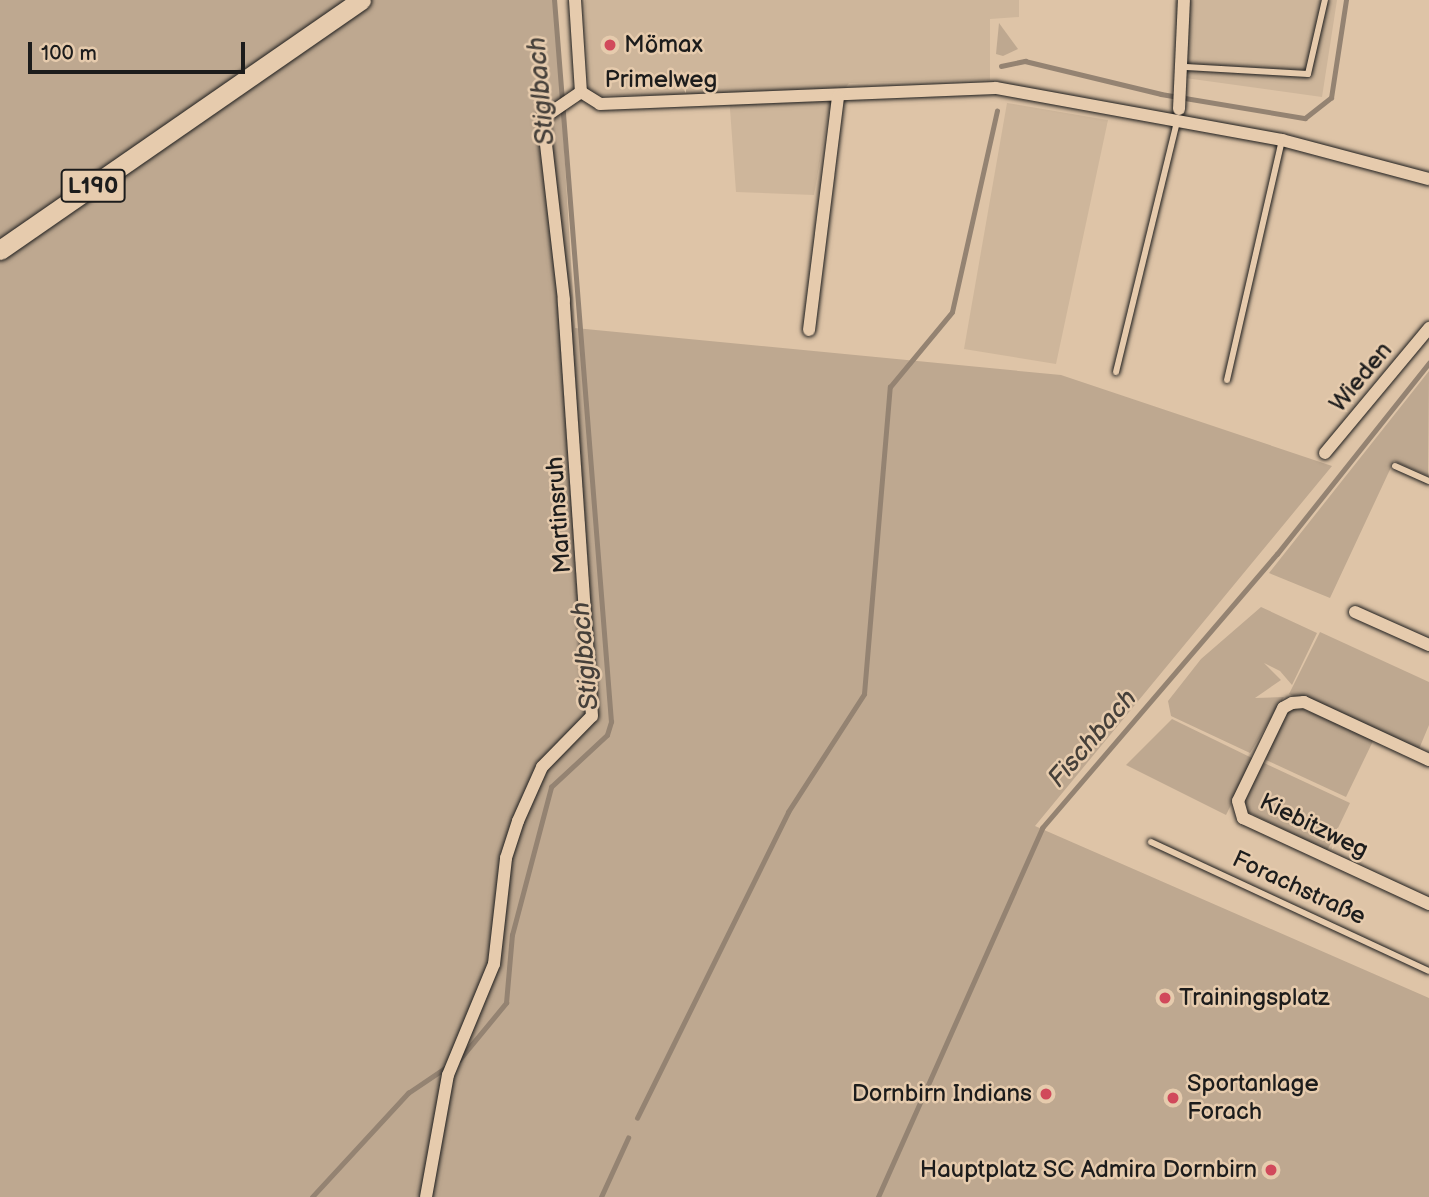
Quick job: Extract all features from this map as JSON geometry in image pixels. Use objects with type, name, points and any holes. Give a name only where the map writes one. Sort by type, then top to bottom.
[{"type":"main road","name":"L190","points":[[0,250],[362,0]]},
{"type":"street","name":"Primelweg","points":[[575,0],[576,96],[600,104],[838,97],[996,88],[1178,115],[1282,140]]},
{"type":"street","points":[[1178,115],[1186,66],[1184,0]]},
{"type":"street","name":"Martinsruh","points":[[426,1197],[448,1075],[494,964],[506,858],[527,794],[542,767],[585,727],[595,690],[564,300],[542,118],[576,96]]},
{"type":"street","points":[[809,330],[838,97]]},
{"type":"street","points":[[1282,140],[1429,180]]},
{"type":"street","name":"Wieden","points":[[1325,453],[1429,328]]},
{"type":"street","points":[[1355,612],[1429,645]]},
{"type":"street","name":"Kiebitzweg","points":[[1429,760],[1304,702],[1292,704],[1283,708],[1238,801],[1243,818],[1429,904]]},
{"type":"lane","points":[[1186,66],[1308,74],[1325,0]]},
{"type":"lane","points":[[1116,372],[1178,115]]},
{"type":"lane","points":[[1227,380],[1282,140]]},
{"type":"lane","points":[[1395,467],[1429,481]]},
{"type":"lane","name":"Forachstraße","points":[[1151,842],[1429,971]]},
{"type":"shaded area","points":[[0,0],[555,0],[575,328],[1061,375],[1332,466],[1035,826],[1429,998],[1429,1197],[0,1197]]},
{"type":"shaded area","points":[[585,0],[1019,0],[1019,17],[990,19],[990,80],[849,83],[829,110],[814,195],[736,192],[729,95],[589,95]]},
{"type":"shaded area","points":[[1175,0],[1337,0],[1322,97],[1178,77]]},
{"type":"shaded area","points":[[999,23],[1018,49],[1003,56],[996,54]]},
{"type":"shaded area","points":[[1007,103],[1108,120],[1056,364],[964,349]]},
{"type":"shaded area","points":[[1429,371],[1428,476],[1394,461],[1330,598],[1269,573]]},
{"type":"shaded area","points":[[1261,607],[1317,633],[1292,685],[1280,671],[1264,663],[1281,680],[1255,698],[1284,697],[1250,753],[1171,716],[1168,701],[1201,659]]},
{"type":"shaded area","points":[[1320,632],[1429,682],[1429,725],[1419,749],[1289,694]]},
{"type":"shaded area","points":[[1298,707],[1374,739],[1346,797],[1264,759],[1285,713]]},
{"type":"shaded area","points":[[1172,719],[1254,759],[1226,815],[1126,765]]},
{"type":"shaded area","points":[[1262,762],[1350,803],[1327,851],[1248,812],[1245,800]]},
{"type":"waterway","name":"Stiglbach","points":[[459,1060],[506,1003],[512,935],[551,787],[607,735],[611,722],[554,0]]},
{"type":"waterway","points":[[1001,66],[1025,61],[1161,94],[1305,118],[1331,98],[1346,0]]},
{"type":"waterway","points":[[637,1118],[788,812],[864,694],[890,387],[952,312],[997,111]]},
{"type":"waterway","name":"Fischbach","points":[[878,1197],[1042,828],[1277,554],[1429,363]]},
{"type":"waterway","name":"Stiglbach","points":[[312,1197],[408,1093],[448,1066]]},
{"type":"waterway","points":[[601,1197],[628,1138]]},
{"type":"place","name":"Mömax","points":[[610,45]]},
{"type":"place","name":"Trainingsplatz","points":[[1165,998]]},
{"type":"place","name":"Dornbirn Indians","points":[[1046,1094]]},
{"type":"place","name":"Sportanlage Forach","points":[[1173,1098]]},
{"type":"place","name":"Hauptplatz SC Admira Dornbirn","points":[[1271,1170]]}]
